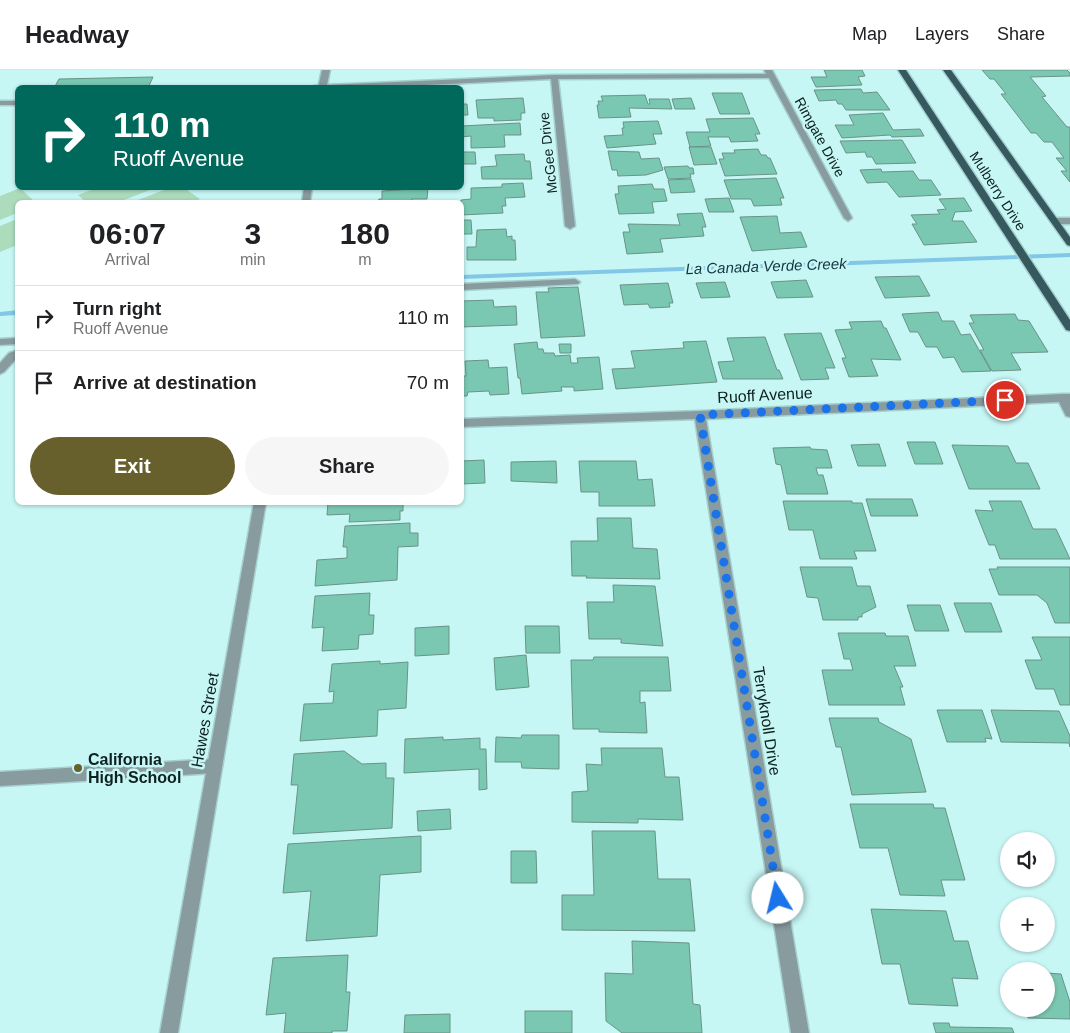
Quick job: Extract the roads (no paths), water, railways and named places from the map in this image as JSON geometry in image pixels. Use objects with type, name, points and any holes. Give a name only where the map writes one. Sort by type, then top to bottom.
[{"type":"main road","name":"Mulberry Drive","points":[[902,70],[1070,328]]},
{"type":"main road","name":"Mulberry Drive","points":[[947,70],[1070,243]]},
{"type":"street","points":[[322,85],[326,70]]},
{"type":"street","points":[[374,85],[554,78],[769,73]]},
{"type":"street","name":"Rimgate Drive","points":[[769,73],[848,218]]},
{"type":"street","name":"McGee Drive","points":[[554,78],[570,226]]},
{"type":"street","points":[[0,103],[15,103]]},
{"type":"street","points":[[1054,221],[1070,221]]},
{"type":"street","points":[[464,287],[575,282]]},
{"type":"street","points":[[0,342],[15,341]]},
{"type":"street","points":[[0,370],[15,354]]},
{"type":"street","points":[[1066,398],[1070,413]]},
{"type":"street","name":"Ruoff Avenue","points":[[464,423],[700,415],[1066,398]]},
{"type":"street","name":"Terryknoll Drive","points":[[700,415],[800,1033]]},
{"type":"street","name":"Hawes Street","points":[[170,1033],[259,505]]},
{"type":"street","points":[[0,779],[215,766]]},
{"type":"waterway","name":"La Canada Verde Creek","points":[[464,277],[1070,255]]},
{"type":"waterway","name":"La Canada Verde Creek","points":[[0,314],[15,312]]},
{"type":"place","name":"California High School","points":[[78,768]]}]
